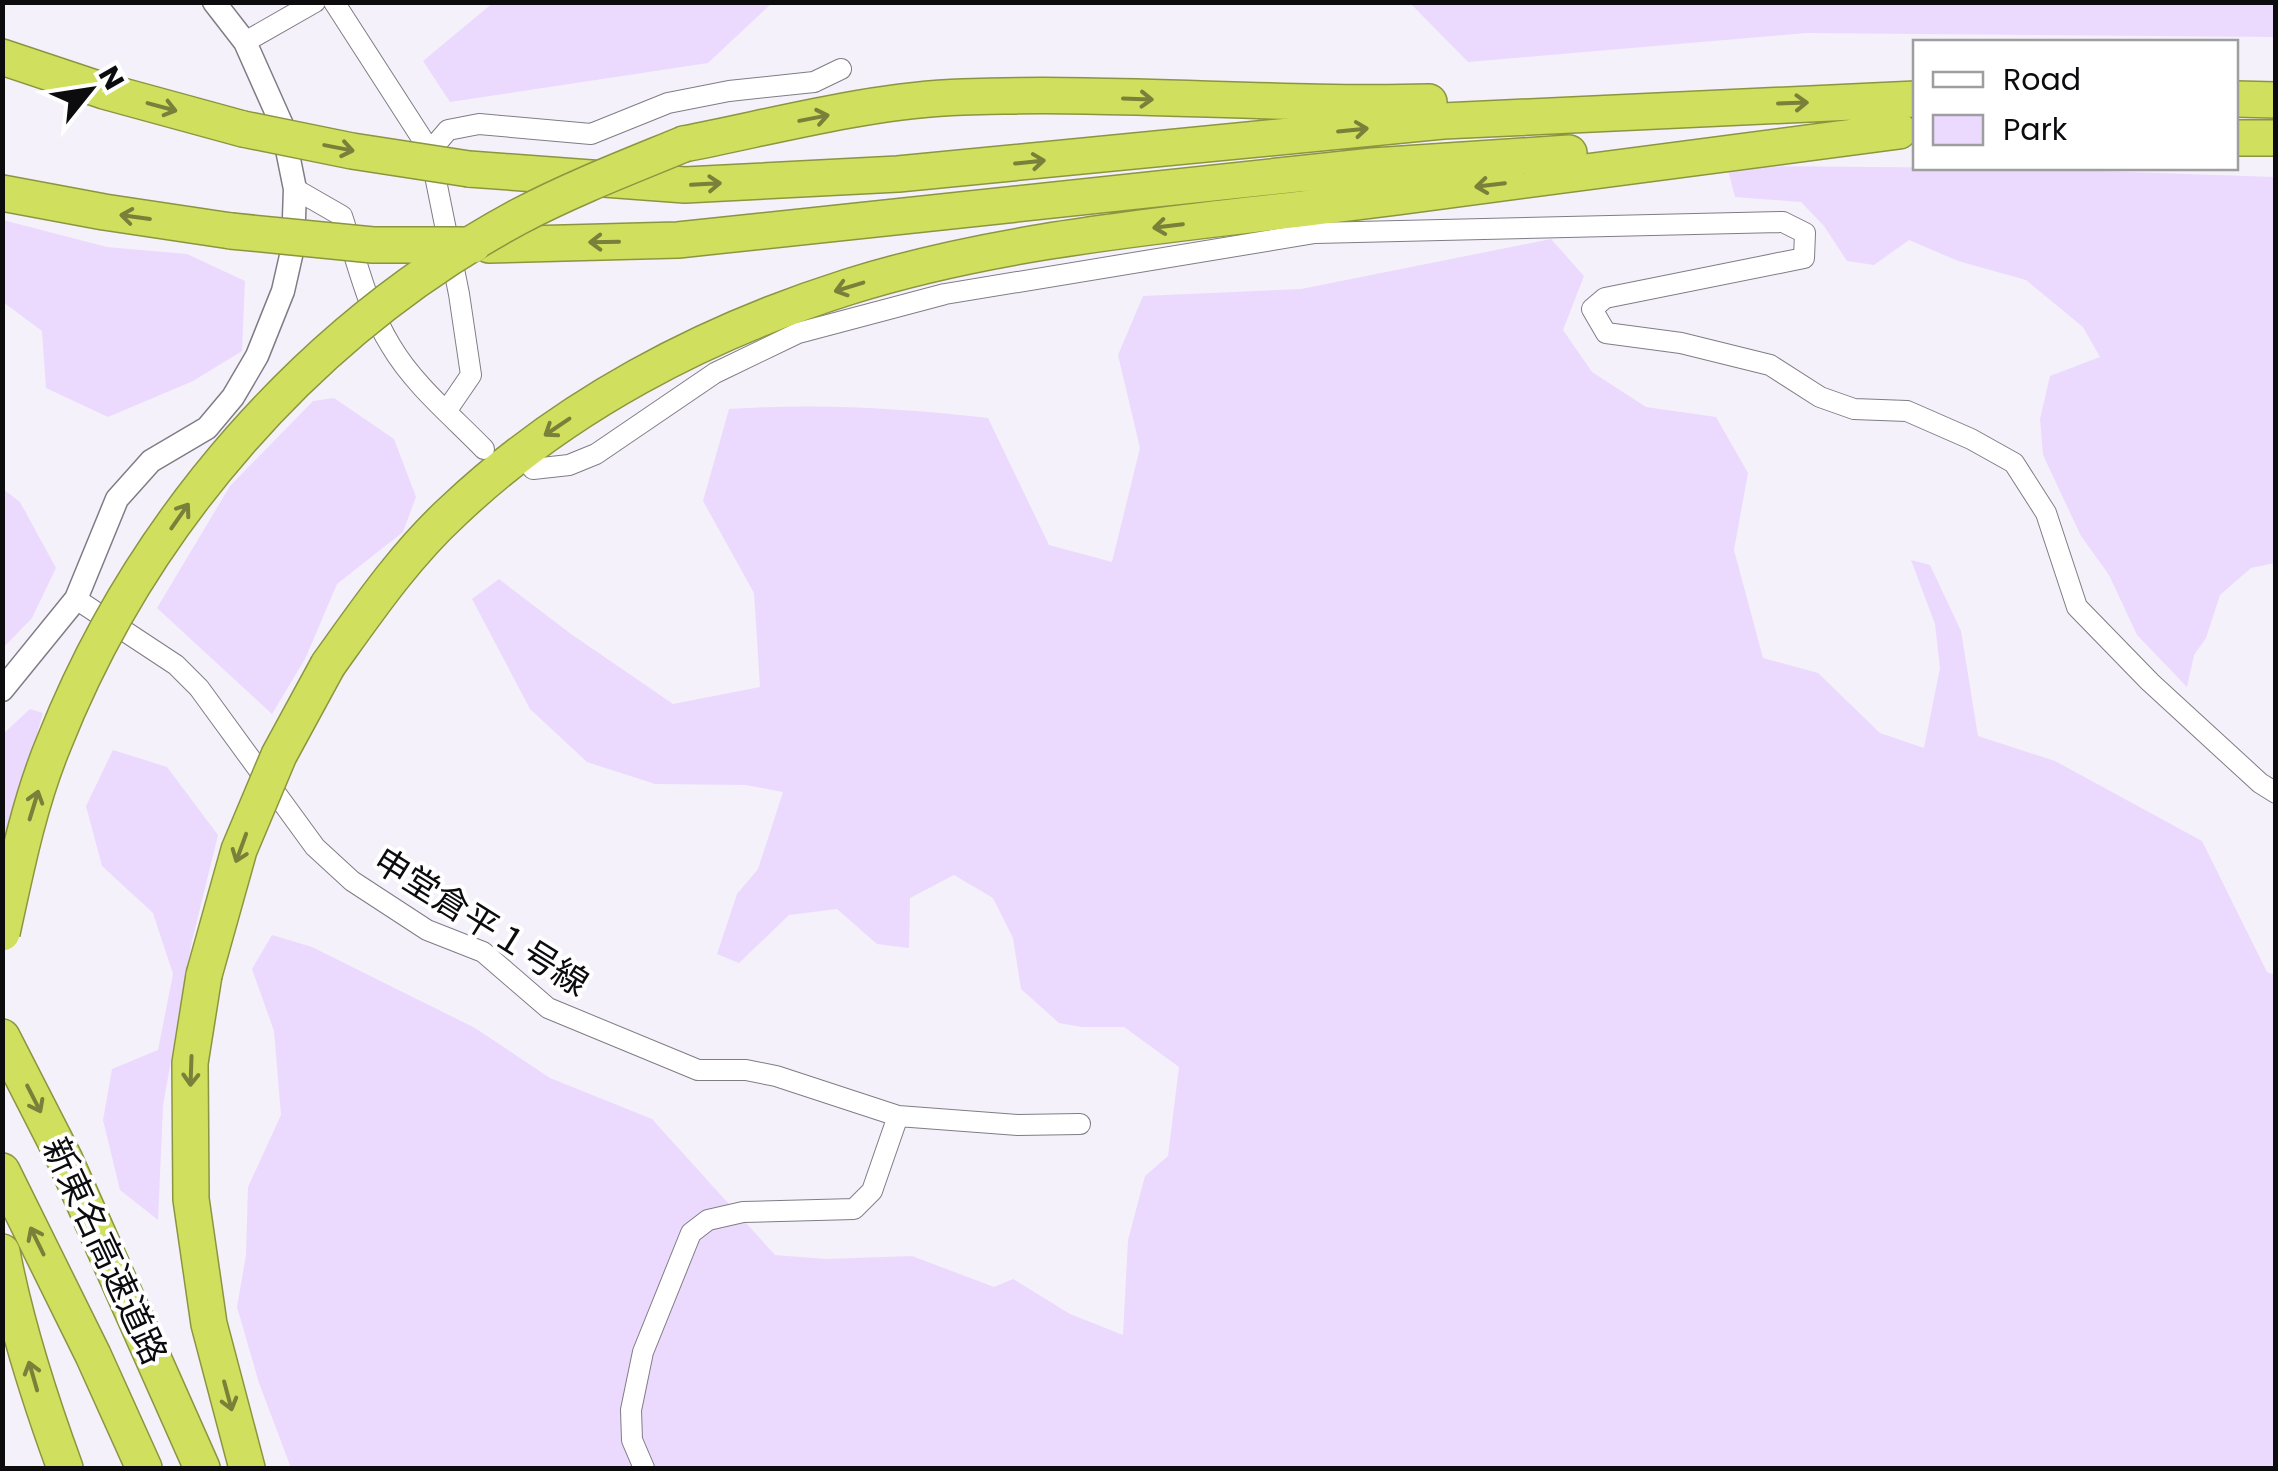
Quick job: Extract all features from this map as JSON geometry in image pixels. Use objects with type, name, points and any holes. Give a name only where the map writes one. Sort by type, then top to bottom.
[{"type":"highway","points":[[2,57],[104,91],[243,129],[352,151],[469,169],[685,185],[860,176],[1443,121],[1913,99]]},
{"type":"highway","points":[[2,933],[18,857],[53,744],[90,664],[137,578],[203,482],[282,395],[343,336],[436,268],[516,218],[684,144],[841,113],[961,96],[1425,102],[1594,95],[1696,107]]},
{"type":"highway","points":[[2238,99],[2276,100]]},
{"type":"highway","points":[[2,193],[231,231],[373,246],[678,240],[1373,166],[1907,131]]},
{"type":"highway","points":[[247,1468],[209,1324],[190,1199],[190,1062],[204,975],[239,850],[279,755],[328,665],[380,592],[450,512],[528,446],[603,396],[684,352],[850,286],[955,260],[1103,234],[1907,131]]},
{"type":"highway","points":[[2238,138],[2276,138]]},
{"type":"highway","name":"新東名高速道路","points":[[2,1037],[65,1160],[202,1468]]},
{"type":"highway","name":"新東名高速道路","points":[[7,1181],[93,1354],[144,1468]]},
{"type":"highway","points":[[2,1252],[16,1319],[65,1468]]},
{"type":"street","points":[[2,690],[76,599],[117,500],[151,461],[207,428],[233,397],[257,356],[282,291],[293,247],[296,189],[282,125],[245,42],[214,2]]},
{"type":"street","points":[[245,42],[316,2]]},
{"type":"street","points":[[334,2],[430,150],[471,375],[446,410]]},
{"type":"street","points":[[430,150],[448,130],[479,124],[591,134],[668,104],[730,90],[814,82],[841,69]]},
{"type":"street","points":[[296,189],[342,216],[390,345],[484,449]]},
{"type":"street","points":[[533,469],[569,465],[596,454],[715,373],[798,333],[945,294],[1315,233],[1784,222],[1806,233],[1804,258],[1606,298],[1592,309],[1606,334],[1682,344],[1770,366],[1820,397],[1854,409],[1907,411],[2014,463],[2046,513],[2077,607],[2150,682],[2260,783],[2276,793]]},
{"type":"street","name":"申堂倉平１号線","points":[[76,599],[176,664],[199,688],[316,847],[352,881],[427,930],[483,952],[548,1008],[698,1070],[746,1070],[776,1076],[898,1116],[1018,1125],[1080,1124]]},
{"type":"street","points":[[644,1468],[632,1440],[631,1410],[643,1352],[691,1233],[708,1220],[742,1212],[854,1209],[872,1191],[898,1116]]},
{"type":"green space","points":[[494,2],[772,3],[708,63],[450,102],[423,61]]},
{"type":"green space","points":[[2275,2],[2275,37],[1806,33],[1468,62],[1410,3]]},
{"type":"green space","points":[[1727,166],[2275,177],[2275,563],[2251,568],[2220,595],[2206,638],[2194,655],[2187,687],[2137,635],[2109,575],[2081,536],[2043,455],[2040,419],[2050,376],[2100,357],[2083,327],[2026,280],[1958,261],[1909,240],[1874,265],[1847,261],[1824,226],[1801,202],[1735,197]]},
{"type":"green space","points":[[3,220],[107,247],[187,254],[245,281],[242,351],[193,381],[108,417],[46,388],[42,331],[3,302]]},
{"type":"green space","points":[[1551,239],[1584,276],[1563,330],[1592,372],[1646,407],[1716,417],[1748,473],[1734,550],[1763,658],[1818,673],[1880,733],[1924,748],[1940,668],[1935,624],[1911,560],[1930,565],[1961,631],[1978,736],[2055,761],[2202,841],[2267,972],[2275,975],[2275,1468],[291,1468],[259,1383],[237,1307],[246,1255],[248,1187],[281,1115],[274,1031],[252,969],[272,935],[312,947],[475,1028],[550,1078],[652,1119],[775,1255],[826,1259],[912,1256],[994,1287],[1013,1279],[1070,1314],[1123,1335],[1128,1240],[1145,1176],[1168,1156],[1179,1067],[1124,1027],[1059,1023],[1021,989],[1013,938],[993,898],[954,875],[910,898],[909,948],[877,944],[837,909],[789,915],[739,963],[717,954],[737,894],[758,869],[783,792],[746,785],[655,784],[587,762],[530,709],[472,599],[499,579],[673,704],[760,687],[754,593],[703,501],[729,409],[859,408],[988,418],[1049,545],[1112,562],[1140,448],[1118,355],[1143,296],[1301,289]]},
{"type":"green space","points":[[334,398],[394,439],[416,497],[403,532],[337,584],[305,659],[272,714],[157,608],[230,486],[313,401]]},
{"type":"green space","points":[[3,489],[20,502],[56,568],[32,618],[3,648]]},
{"type":"green space","points":[[30,709],[43,713],[3,852],[3,734]]},
{"type":"green space","points":[[113,750],[167,767],[218,835],[192,941],[163,1106],[158,1220],[120,1190],[103,1120],[112,1069],[158,1050],[173,974],[153,913],[102,866],[86,806]]}]
